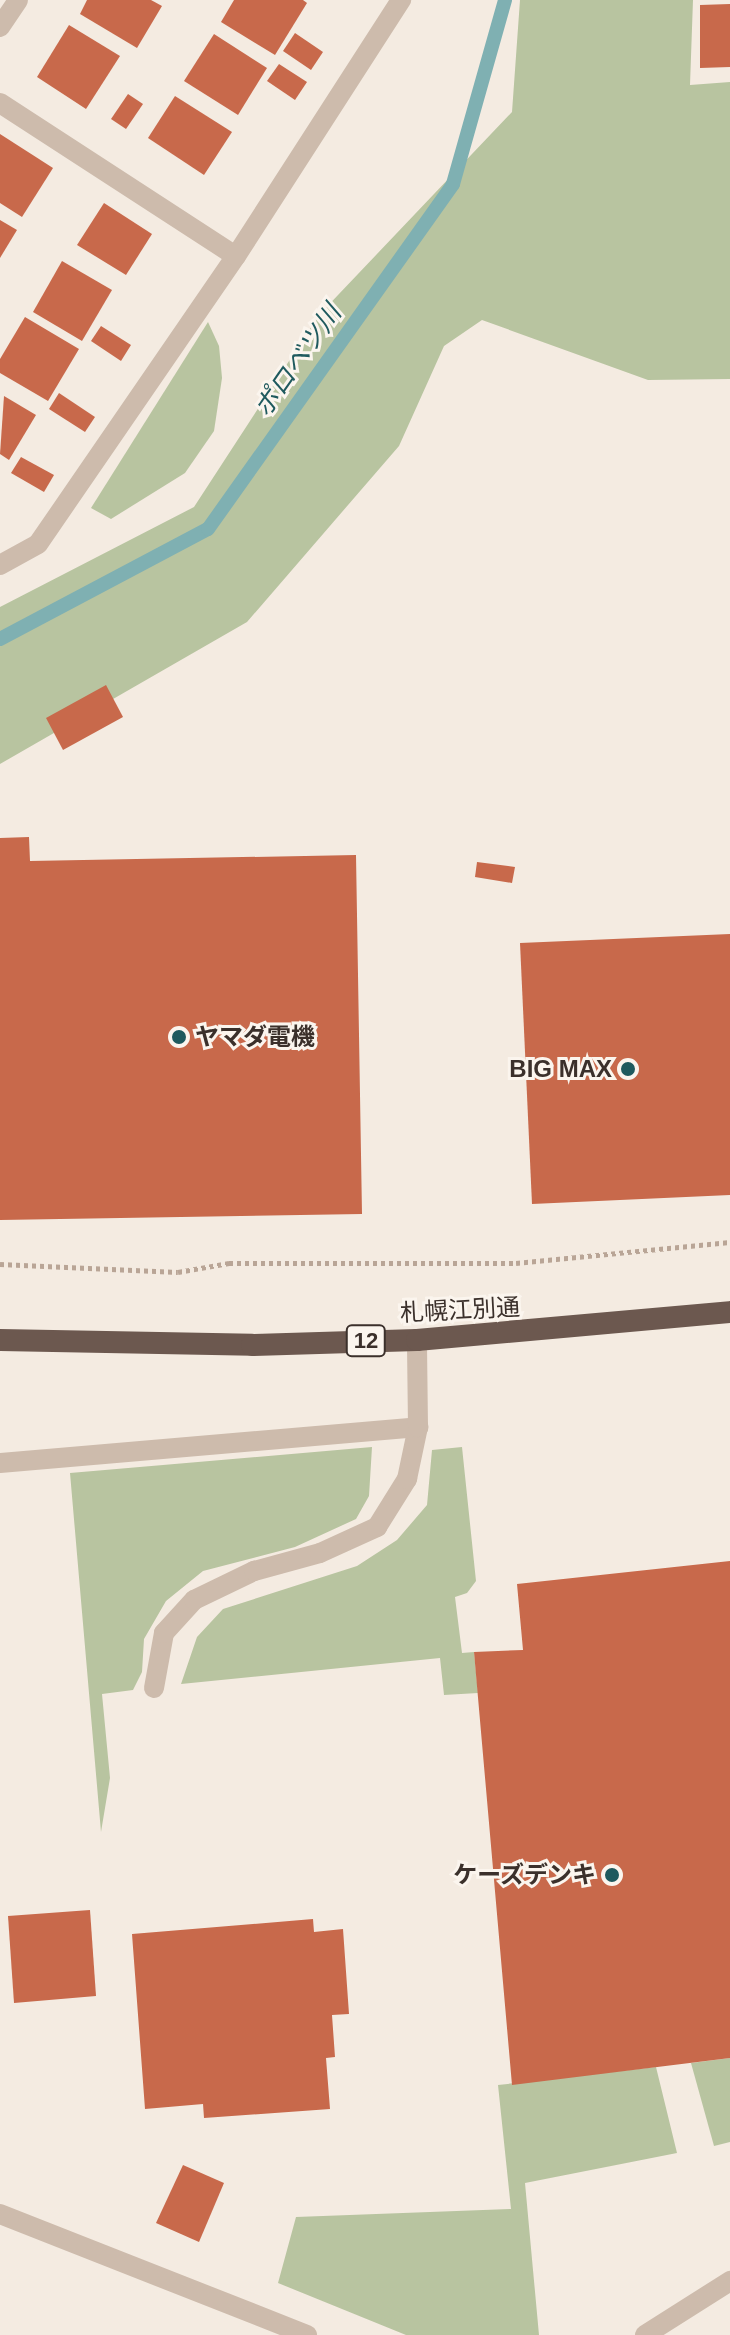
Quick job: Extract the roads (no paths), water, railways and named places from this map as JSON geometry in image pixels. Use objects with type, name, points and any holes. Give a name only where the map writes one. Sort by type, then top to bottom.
[{"type":"highway","name":"札幌江別通","points":[[0,1340],[173,1345],[417,1340],[730,1312]]},
{"type":"street","points":[[0,27],[18,0]]},
{"type":"street","points":[[0,565],[38,544],[236,256],[401,0]]},
{"type":"street","points":[[0,103],[236,256]]},
{"type":"street","points":[[154,1688],[164,1633],[194,1600],[254,1571],[320,1553],[377,1527],[407,1479],[418,1427],[417,1340]]},
{"type":"street","points":[[0,1463],[418,1427]]},
{"type":"street","points":[[0,2214],[307,2335]]},
{"type":"street","points":[[645,2335],[730,2281]]},
{"type":"waterway","name":"ポロベツ川","points":[[0,639],[208,529],[453,184],[505,0]]},
{"type":"place","name":"ヤマダ電機","points":[[179,1037]]},
{"type":"place","name":"BIG MAX","points":[[628,1069]]},
{"type":"place","name":"ケーズデンキ","points":[[612,1875]]}]
